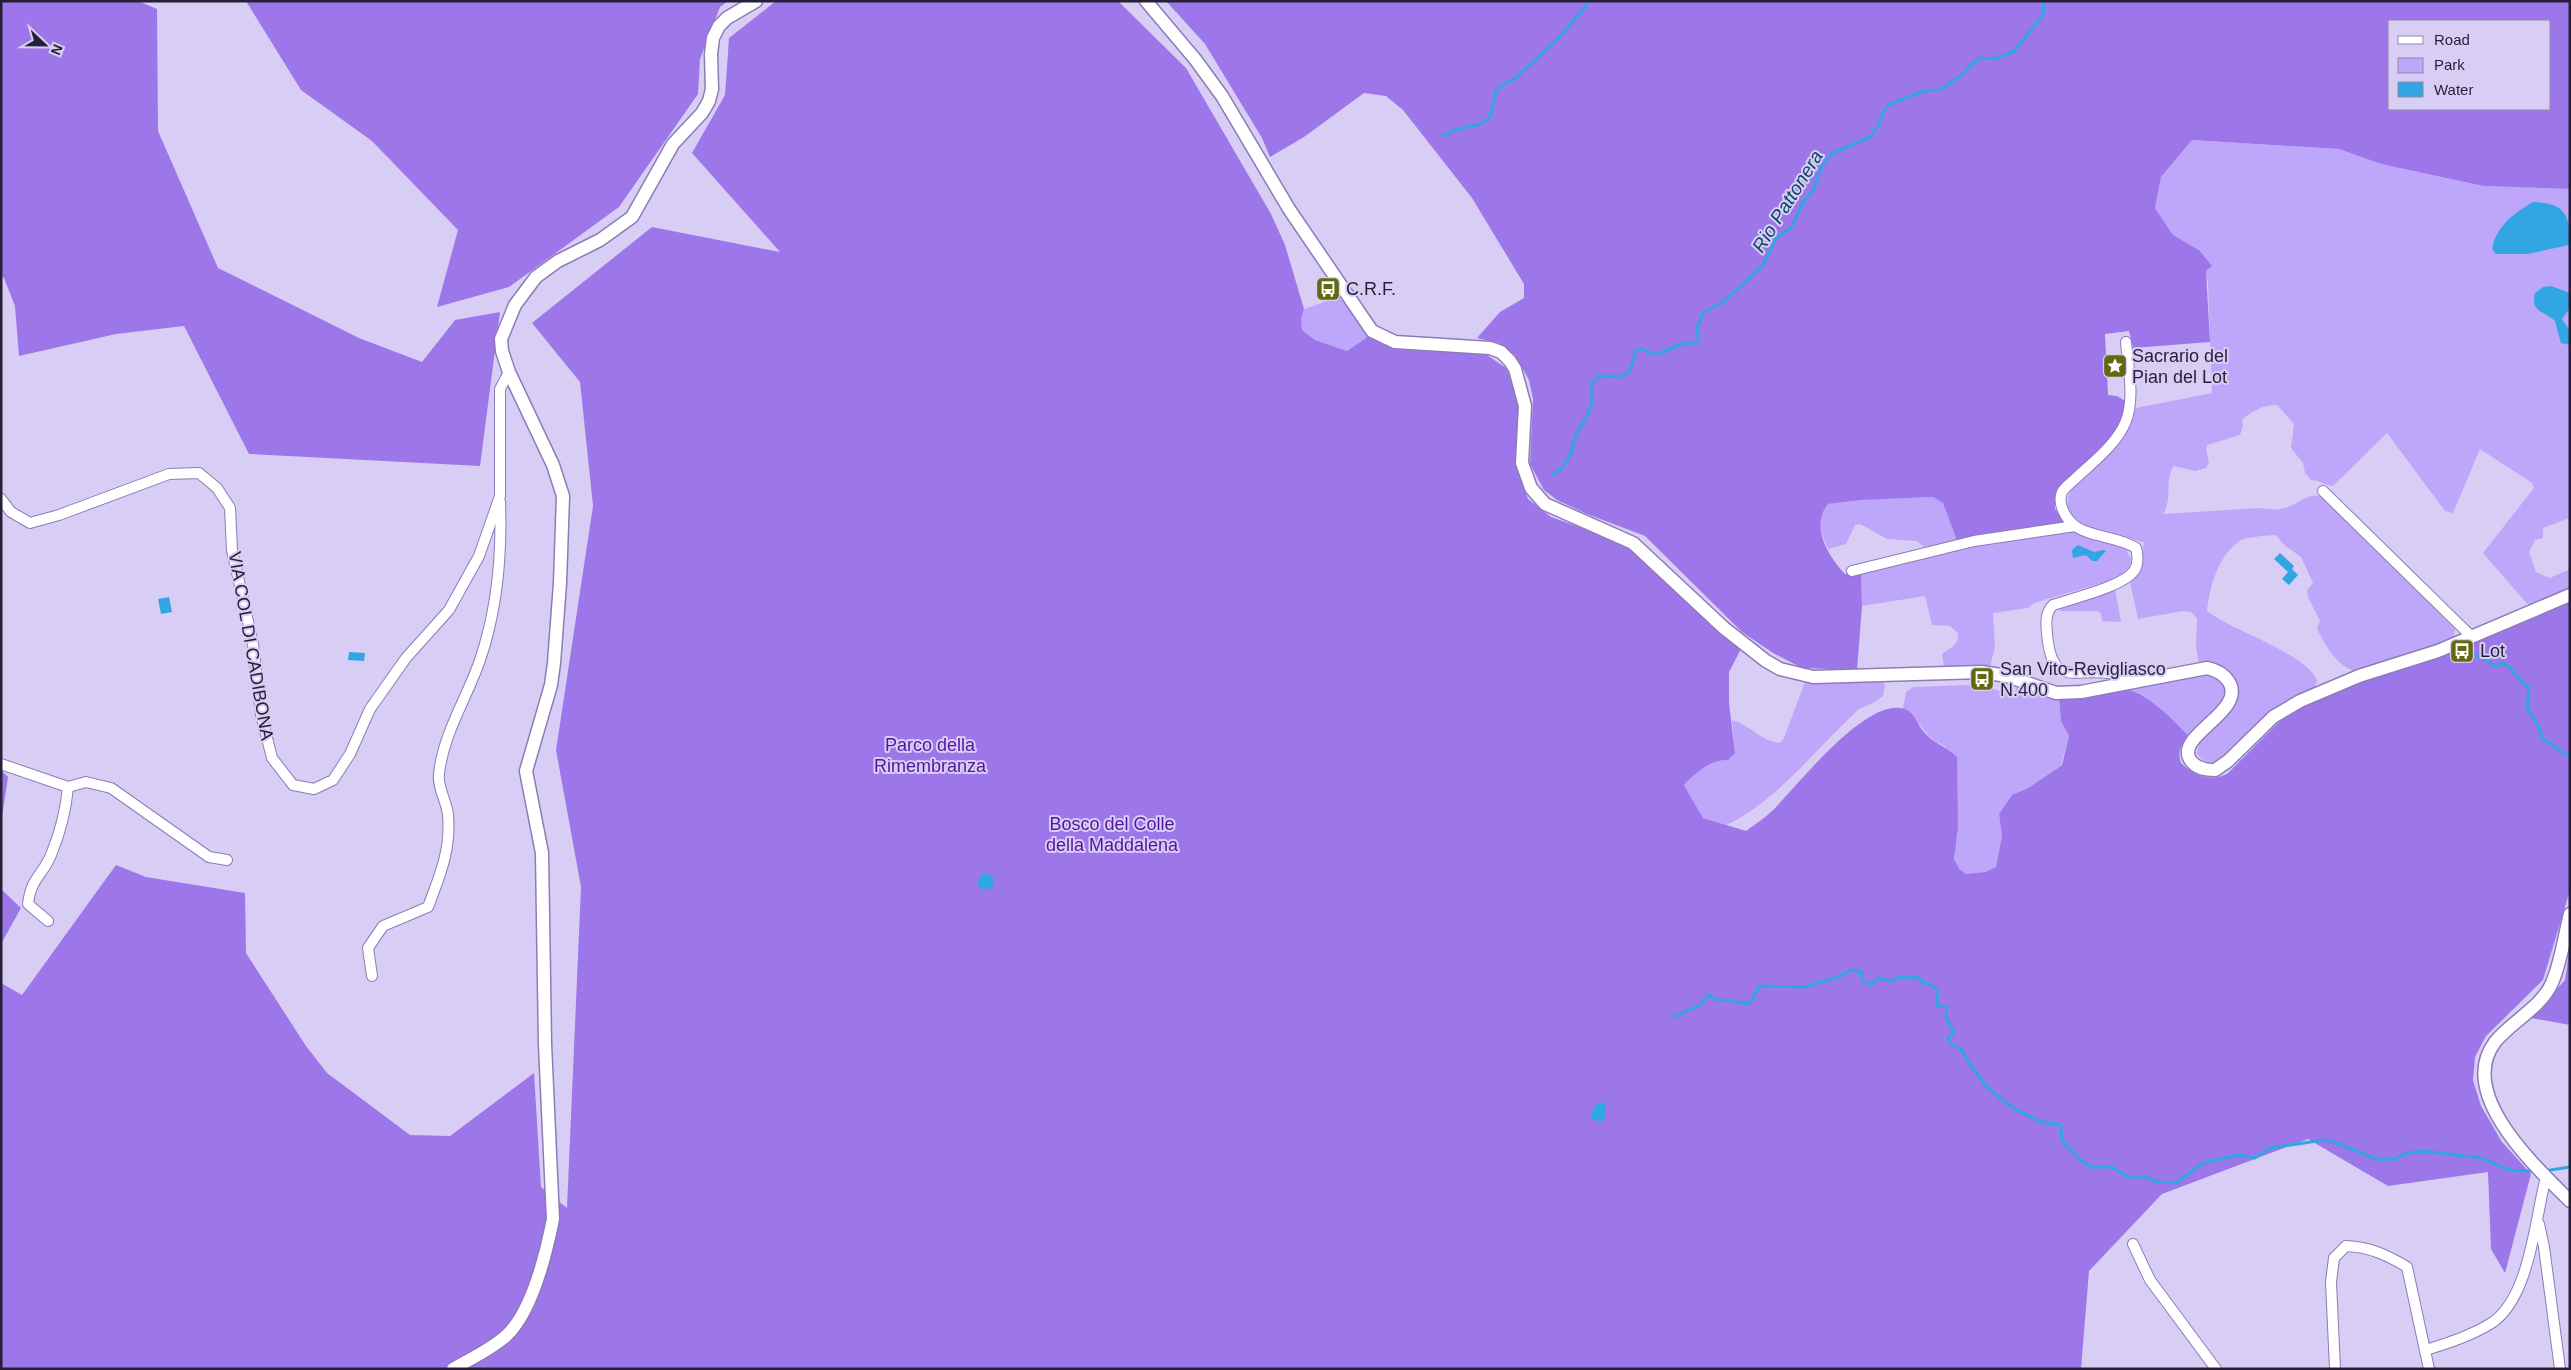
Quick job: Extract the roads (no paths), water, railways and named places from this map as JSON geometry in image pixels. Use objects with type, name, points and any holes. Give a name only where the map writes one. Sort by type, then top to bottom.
[{"type":"street","points":[[452,1369],[496,1344],[516,1325],[528,1300],[548,1244],[553,1219],[545,1053],[542,853],[526,771],[551,685],[561,573],[562,496],[553,465],[509,372],[502,351],[501,339],[515,305],[526,287],[536,277],[558,261],[600,240],[632,217],[673,144],[702,113],[709,101],[712,89],[711,54],[713,38],[719,26],[727,18],[756,1]]},
{"type":"street","points":[[1146,1],[1196,59],[1222,96],[1289,209],[1372,331],[1395,342],[1477,346],[1501,352],[1515,369],[1522,391],[1525,406],[1522,463],[1528,482],[1537,497],[1556,510],[1633,542],[1724,628],[1766,661],[1794,674],[1813,677],[1982,672],[2007,676],[2056,693],[2081,692],[2200,668],[2216,670],[2227,678],[2232,692],[2227,706],[2193,740],[2188,752],[2189,757],[2196,766],[2215,770],[2228,761],[2273,717],[2293,705],[2339,684],[2408,662],[2472,637],[2570,595]]},
{"type":"street","points":[[2075,526],[2062,508],[2062,492],[2120,434],[2125,424],[2130,404],[2126,342]]},
{"type":"street","name":"VIA COL DI CADIBONA","points":[[372,976],[368,948],[383,926],[428,906],[447,856],[448,814],[438,777],[447,739],[480,658],[494,603],[502,548],[500,389],[509,372]]},
{"type":"street","name":"VIA COL DI CADIBONA","points":[[1,499],[11,512],[30,523],[59,515],[169,474],[199,473],[217,488],[230,508],[232,550],[252,644],[261,714],[272,758],[293,786],[314,789],[333,780],[350,754],[370,709],[406,658],[449,610],[480,556],[500,496]]},
{"type":"street","points":[[2323,491],[2472,637]]},
{"type":"street","points":[[1852,571],[1974,541],[2075,526],[2127,542],[2136,548],[2137,562],[2134,570],[2116,583],[2054,605],[2048,610],[2046,625],[2048,653],[2051,660],[2062,670],[2076,673],[2114,674],[2133,680]]},
{"type":"street","points":[[1,764],[68,787],[86,782],[111,788],[209,857],[227,860]]},
{"type":"street","points":[[48,921],[28,904],[30,887],[50,857],[63,819],[68,787]]},
{"type":"street","points":[[2570,914],[2550,986],[2496,1041],[2486,1056],[2484,1074],[2488,1098],[2501,1123],[2536,1166],[2570,1201]]},
{"type":"street","points":[[2426,1350],[2466,1337],[2492,1323],[2507,1307],[2527,1267],[2538,1221],[2540,1198],[2546,1177]]},
{"type":"street","points":[[2538,1221],[2544,1247],[2560,1369]]},
{"type":"street","points":[[2133,1244],[2150,1280],[2216,1369]]},
{"type":"street","points":[[2335,1369],[2331,1282],[2334,1258],[2346,1246],[2362,1247],[2386,1254],[2408,1267],[2429,1369]]},
{"type":"water","points":[[2533,202],[2552,205],[2563,212],[2569,225],[2569,245],[2528,254],[2496,254],[2492,249],[2497,234],[2507,221]]},
{"type":"water","points":[[2551,286],[2570,293],[2570,308],[2562,319],[2570,331],[2570,345],[2561,343],[2555,321],[2536,308],[2534,304],[2535,293],[2543,287]]},
{"type":"water","points":[[2078,545],[2094,552],[2106,551],[2097,561],[2092,561],[2086,555],[2073,558],[2072,550]]},
{"type":"water","points":[[2280,553],[2294,566],[2292,569],[2298,575],[2289,585],[2282,579],[2288,572],[2274,559]]},
{"type":"water","points":[[169,597],[172,612],[161,614],[158,599]]},
{"type":"water","points":[[349,652],[365,653],[364,661],[348,660]]},
{"type":"water","points":[[983,874],[989,874],[994,879],[992,888],[983,890],[978,885],[978,879]]},
{"type":"water","points":[[1605,1102],[1605,1116],[1601,1123],[1590,1118],[1595,1105]]},
{"type":"waterway","points":[[1443,136],[1454,130],[1481,124],[1488,119],[1491,115],[1496,91],[1502,85],[1516,78],[1559,38],[1590,1]]},
{"type":"waterway","name":"Rio Pattonera","points":[[1966,70],[1980,58],[1994,59],[2013,52],[2043,15],[2044,1]]},
{"type":"waterway","name":"Rio Pattonera","points":[[1553,474],[1561,469],[1570,456],[1576,435],[1589,412],[1592,401],[1592,382],[1598,376],[1621,376],[1628,373],[1636,349],[1640,348],[1655,355],[1685,343],[1696,343],[1699,340],[1697,328],[1703,313],[1726,300],[1763,265],[1776,238],[1791,228],[1804,201],[1814,189],[1821,168],[1831,154],[1870,137],[1879,124],[1884,110],[1890,104],[1924,91],[1940,90],[1964,73]]},
{"type":"waterway","points":[[2462,648],[2496,666],[2503,663],[2507,665],[2529,687],[2527,708],[2539,727],[2542,738],[2570,757]]},
{"type":"waterway","points":[[1673,1017],[1700,1005],[1709,995],[1718,1001],[1726,1000],[1748,1004],[1753,999],[1759,986],[1805,987],[1835,978],[1852,970],[1861,972],[1863,982],[1872,984],[1879,978],[1890,981],[1900,977],[1919,978],[1923,983],[1932,985],[1937,990],[1937,1006],[1947,1007],[1946,1016],[1954,1033],[1948,1037],[1948,1042],[1961,1049],[1968,1062],[1985,1084],[2005,1102],[2028,1116],[2042,1122],[2058,1124],[2061,1127],[2062,1140],[2080,1159],[2091,1167],[2112,1167],[2128,1177],[2146,1177],[2158,1182],[2176,1183],[2203,1163],[2238,1155],[2255,1158],[2270,1148],[2324,1140],[2332,1141],[2376,1159],[2395,1159],[2413,1152],[2434,1152],[2480,1158],[2512,1170],[2536,1171]]},
{"type":"waterway","points":[[2544,1171],[2570,1167]]},
{"type":"place","name":"C.R.F.","points":[[1328,289]]},
{"type":"place","name":"Sacrario del Pian del Lot","points":[[2115,366]]},
{"type":"place","name":"Lot","points":[[2462,651]]},
{"type":"place","name":"San Vito-Revigliasco N.400","points":[[1982,679]]},
{"type":"park label","name":"Parco della Rimembranza","points":[[930,755]]},
{"type":"park label","name":"Bosco del Colle della Maddalena","points":[[1112,834]]}]
